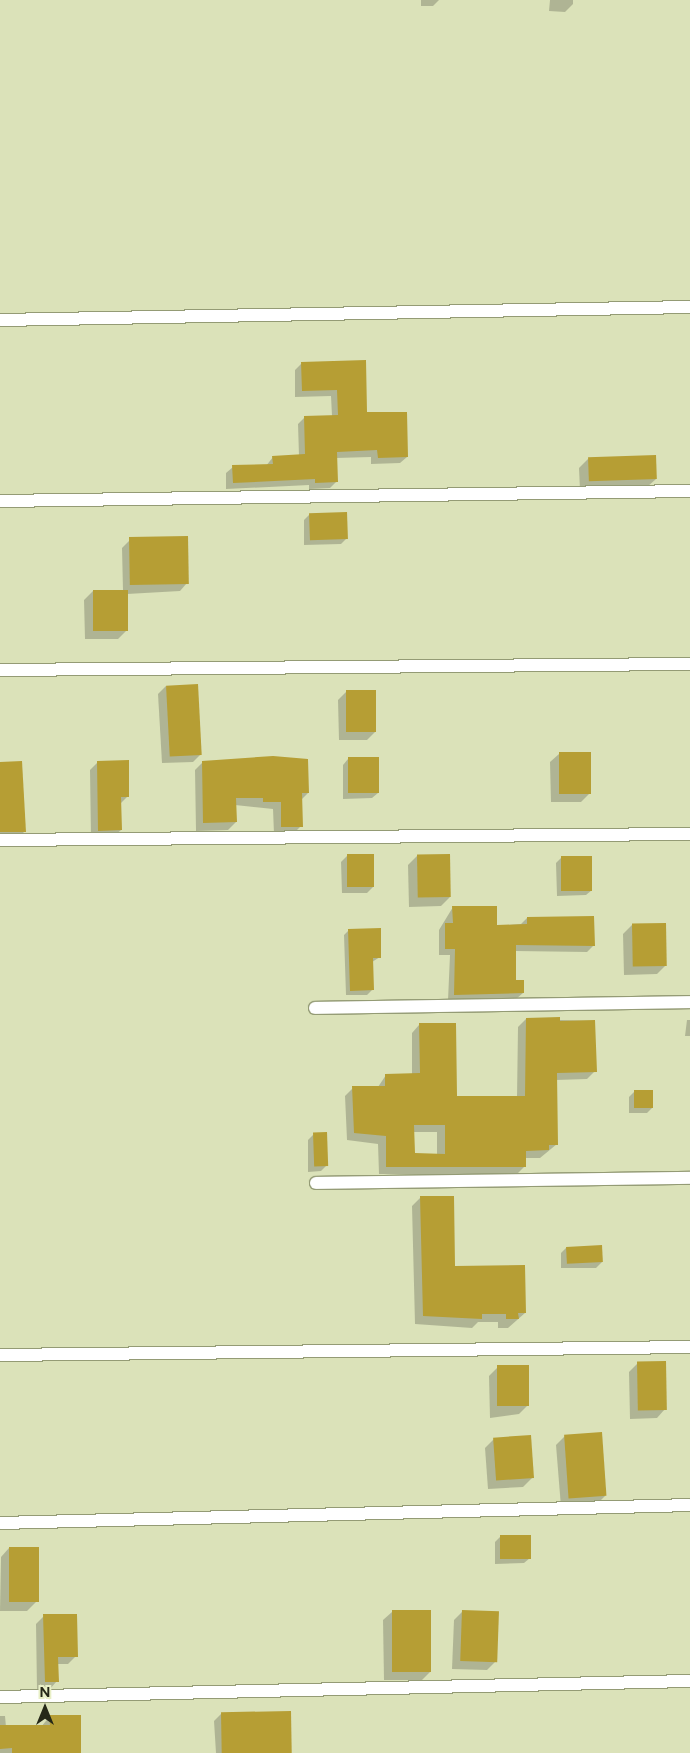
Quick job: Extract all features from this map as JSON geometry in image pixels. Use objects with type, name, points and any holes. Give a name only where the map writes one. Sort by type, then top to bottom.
[{"type":"street","points":[[0,320],[690,307]]},
{"type":"street","points":[[0,501],[690,491]]},
{"type":"street","points":[[0,670],[690,664]]},
{"type":"street","points":[[0,840],[690,834]]},
{"type":"street","points":[[314,1008],[690,1002]]},
{"type":"street","points":[[316,1183],[690,1178]]},
{"type":"street","points":[[0,1355],[690,1347]]},
{"type":"street","points":[[0,1523],[690,1505]]},
{"type":"street","points":[[0,1697],[690,1681]]},
{"type":"building","points":[[366,360],[367,412],[407,412],[408,457],[378,458],[377,450],[337,452],[338,482],[315,483],[315,479],[233,483],[232,465],[273,464],[272,456],[305,454],[304,416],[338,415],[337,390],[302,391],[301,362]]},
{"type":"building","points":[[656,455],[657,479],[589,481],[588,457]]},
{"type":"building","points":[[347,512],[348,539],[310,540],[309,513]]},
{"type":"building","points":[[188,536],[189,584],[130,585],[129,537]]},
{"type":"building","points":[[93,590],[128,590],[128,631],[93,631]]},
{"type":"building","points":[[198,684],[202,755],[170,757],[166,686]]},
{"type":"building","points":[[346,690],[376,690],[376,732],[346,732]]},
{"type":"building","points":[[559,752],[591,752],[591,794],[559,794]]},
{"type":"building","points":[[273,756],[308,759],[309,793],[302,793],[303,827],[281,827],[281,802],[263,802],[263,798],[236,798],[237,822],[203,823],[202,761]]},
{"type":"building","points":[[348,757],[379,757],[379,793],[348,793]]},
{"type":"building","points":[[129,760],[129,797],[121,797],[122,830],[98,831],[97,761]]},
{"type":"building","points":[[22,761],[26,832],[0,832],[0,762]]},
{"type":"building","points":[[347,854],[374,854],[374,887],[347,887]]},
{"type":"building","points":[[450,854],[451,897],[418,898],[417,855]]},
{"type":"building","points":[[561,856],[592,856],[592,891],[561,891]]},
{"type":"building","points":[[452,906],[497,906],[497,925],[527,924],[527,917],[594,916],[595,946],[516,945],[516,980],[524,980],[524,993],[454,995],[455,949],[445,949],[445,923],[453,923]]},
{"type":"building","points":[[666,923],[667,966],[633,967],[632,924]]},
{"type":"building","points":[[381,928],[381,958],[373,958],[374,990],[350,991],[348,929]]},
{"type":"building","points":[[560,1017],[560,1021],[595,1020],[597,1072],[557,1073],[558,1145],[549,1145],[549,1150],[526,1151],[526,1167],[386,1167],[386,1136],[354,1133],[352,1086],[385,1086],[385,1074],[420,1073],[419,1023],[456,1023],[457,1096],[525,1096],[526,1018]],"holes":[[[414,1125],[445,1125],[445,1154],[415,1153]]]},
{"type":"building","points":[[634,1090],[653,1090],[653,1108],[634,1108]]},
{"type":"building","points":[[313,1132],[327,1132],[328,1166],[314,1166]]},
{"type":"building","points":[[420,1196],[454,1196],[455,1266],[525,1265],[526,1313],[518,1313],[519,1319],[506,1319],[506,1314],[482,1314],[482,1319],[423,1316]]},
{"type":"building","points":[[602,1245],[603,1262],[567,1264],[566,1247]]},
{"type":"building","points":[[666,1361],[667,1410],[638,1410],[637,1362]]},
{"type":"building","points":[[497,1365],[529,1365],[529,1406],[497,1406]]},
{"type":"building","points":[[602,1432],[606,1496],[569,1498],[564,1435]]},
{"type":"building","points":[[531,1435],[534,1478],[496,1481],[493,1438]]},
{"type":"building","points":[[500,1535],[531,1535],[531,1559],[500,1559]]},
{"type":"building","points":[[9,1547],[39,1547],[39,1602],[9,1602]]},
{"type":"building","points":[[392,1610],[431,1610],[431,1672],[392,1672]]},
{"type":"building","points":[[462,1610],[499,1611],[497,1662],[460,1661]]},
{"type":"building","points":[[43,1614],[77,1614],[78,1657],[58,1657],[59,1682],[45,1682]]},
{"type":"building","points":[[291,1711],[292,1753],[222,1753],[221,1712]]},
{"type":"building","points":[[49,1715],[81,1715],[81,1753],[12,1753],[12,1748],[0,1749],[0,1725],[50,1725]]}]
